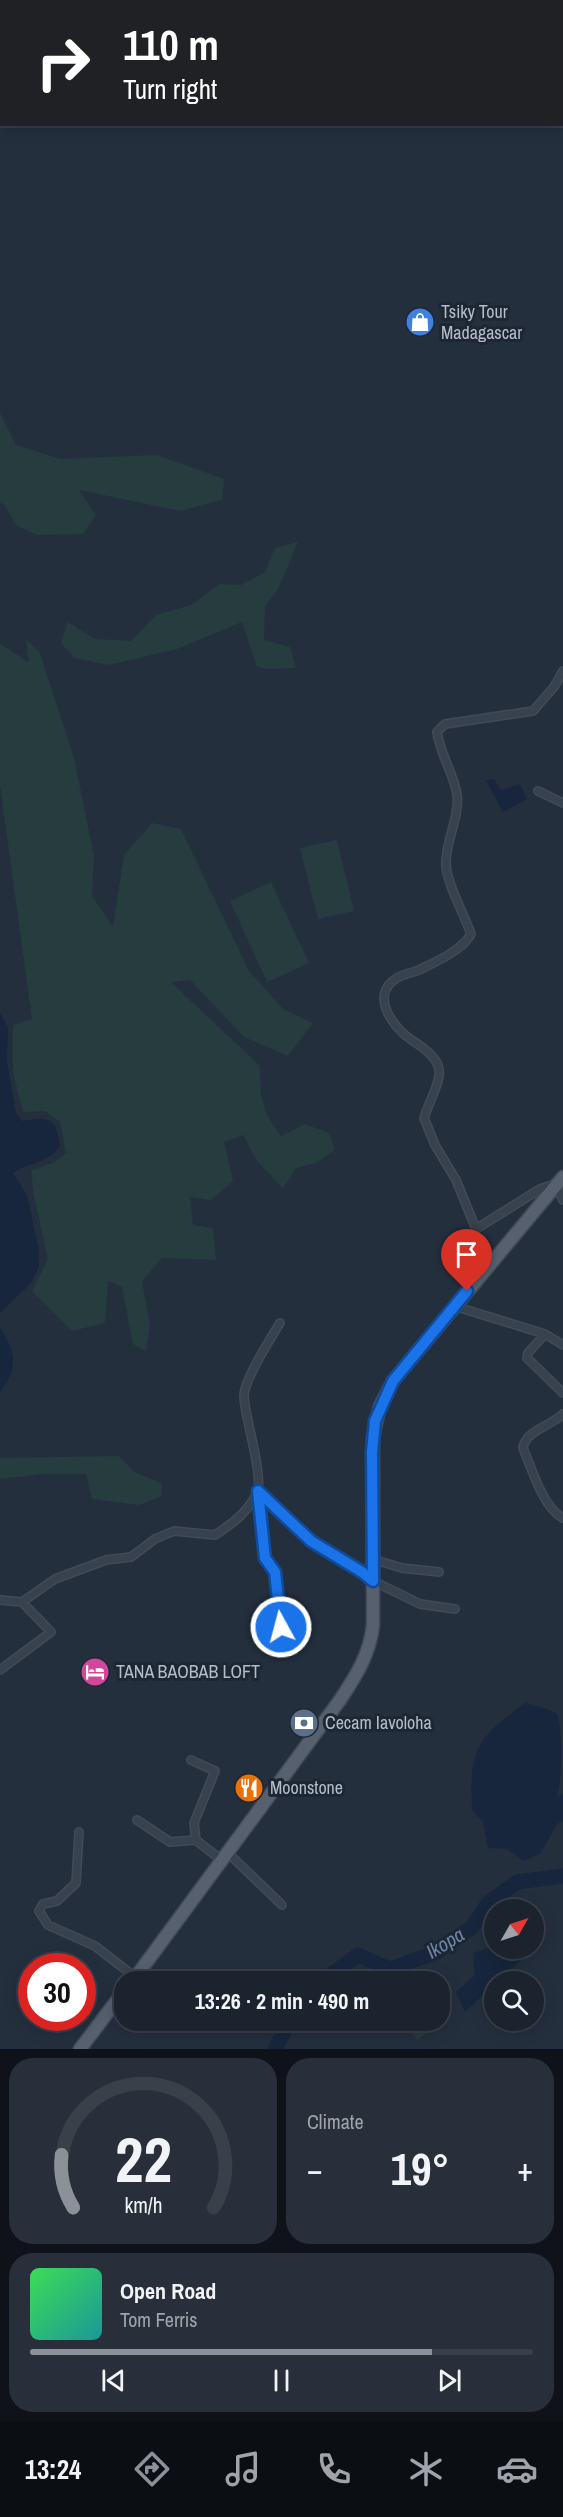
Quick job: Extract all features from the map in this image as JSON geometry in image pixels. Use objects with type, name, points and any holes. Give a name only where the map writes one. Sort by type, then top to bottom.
[{"type":"main road","points":[[139,1971],[356,1675],[371,1641],[372,1452],[377,1414],[393,1381],[559,1181]]},
{"type":"main road","points":[[80,2049],[114,2004]]},
{"type":"street","points":[[0,93],[0,98]]},
{"type":"street","points":[[563,671],[554,687],[533,711],[445,724],[437,732],[457,797],[446,864],[460,910],[471,934],[467,942],[419,970],[396,978],[388,987],[384,999],[385,1011],[390,1020],[404,1036],[430,1052],[438,1062],[441,1074],[424,1118],[435,1145],[456,1180],[476,1229],[540,1189],[559,1181],[563,1200]]},
{"type":"street","points":[[538,791],[563,803]]},
{"type":"street","points":[[454,1306],[545,1334],[563,1345]]},
{"type":"street","points":[[269,1648],[275,1643],[281,1627],[275,1572],[265,1558],[256,1463],[243,1395],[255,1366],[280,1323]]},
{"type":"street","points":[[545,1334],[528,1353],[527,1358],[563,1393]]},
{"type":"street","points":[[563,1414],[556,1421],[530,1435],[524,1442],[523,1448],[547,1503],[556,1515],[563,1518]]},
{"type":"street","points":[[258,1491],[311,1541],[373,1581],[420,1604],[455,1609]]},
{"type":"street","points":[[0,1600],[22,1602],[55,1579],[106,1560],[131,1557],[155,1539],[174,1531],[215,1536],[237,1520],[258,1491]]},
{"type":"street","points":[[372,1559],[402,1568],[439,1572]]},
{"type":"street","points":[[0,1670],[51,1632],[22,1602]]},
{"type":"street","points":[[191,1760],[215,1771],[194,1823],[196,1840]]},
{"type":"street","points":[[137,1821],[170,1842],[196,1840],[224,1855],[282,1905]]},
{"type":"street","points":[[79,1832],[76,1883],[57,1901],[43,1904],[39,1911],[48,1925],[95,1946],[124,1971]]},
{"type":"green space","points":[[0,413],[16,445],[60,459],[157,455],[224,479],[222,500],[180,511],[79,490],[96,515],[83,534],[37,535],[17,526],[4,504],[0,503]]},
{"type":"green space","points":[[298,542],[279,587],[265,607],[264,640],[290,647],[296,668],[257,667],[242,622],[177,649],[108,665],[74,658],[61,643],[68,622],[95,639],[131,641],[156,615],[191,605],[219,584],[241,585],[265,572],[275,548]]},
{"type":"green space","points":[[26,639],[40,653],[74,758],[94,856],[92,896],[113,927],[124,855],[152,823],[181,829],[249,971],[283,1009],[313,1023],[288,1056],[244,1037],[190,980],[171,982],[260,1066],[263,1103],[269,1118],[281,1136],[305,1124],[329,1133],[335,1150],[316,1163],[296,1168],[283,1188],[257,1161],[243,1135],[224,1142],[233,1181],[211,1200],[190,1197],[193,1225],[213,1228],[216,1260],[162,1258],[142,1282],[150,1325],[146,1351],[133,1344],[122,1287],[108,1281],[105,1323],[72,1331],[32,1291],[48,1259],[31,1171],[55,1162],[66,1153],[60,1122],[45,1111],[23,1112],[13,1073],[13,1025],[32,1019],[0,785],[0,644],[29,662]]},
{"type":"green space","points":[[337,840],[354,911],[318,919],[300,848]]},
{"type":"green space","points":[[271,882],[309,963],[267,982],[230,901]]},
{"type":"green space","points":[[119,1456],[134,1472],[161,1483],[162,1496],[139,1505],[92,1499],[86,1474],[43,1474],[0,1479],[0,1458]]},
{"type":"green space","points":[[410,2031],[428,2031],[418,2040]]},
{"type":"water","points":[[494,779],[501,790],[520,784],[527,799],[503,812],[486,780]]},
{"type":"water","points":[[0,1012],[8,1028],[7,1061],[16,1113],[22,1121],[44,1119],[53,1124],[60,1146],[45,1159],[13,1173],[27,1195],[39,1251],[39,1266],[31,1283],[0,1313]]},
{"type":"water","points":[[0,1328],[12,1352],[13,1368],[0,1392]]},
{"type":"water","points":[[525,1703],[554,1712],[559,1720],[561,1754],[557,1797],[563,1794],[563,1821],[557,1824],[541,1853],[524,1861],[507,1849],[488,1848],[483,1822],[472,1810],[471,1789],[472,1773],[479,1747],[496,1726]]},
{"type":"water","points":[[484,1950],[484,1959],[522,1959],[509,1971],[484,1971],[484,1994],[465,2012],[456,1992],[475,1975],[473,1953]]},
{"type":"waterway","name":"Ikopa","points":[[336,1971],[358,1955],[390,1969],[437,1952],[472,1927],[489,1902],[517,1882],[563,1876]]},
{"type":"waterway","name":"Ikopa","points":[[275,2049],[284,2031]]},
{"type":"place","name":"Tsiky Tour Madagascar","points":[[420,322]]},
{"type":"place","name":"TANA BAOBAB LOFT","points":[[95,1672]]},
{"type":"place","name":"Cecam Iavoloha","points":[[304,1723]]},
{"type":"place","name":"Moonstone","points":[[249,1788]]},
{"type":"route","points":[[281,1627],[275,1572],[265,1558],[258,1491],[311,1541],[373,1581],[372,1452],[375,1421],[393,1381],[467,1291]]}]
